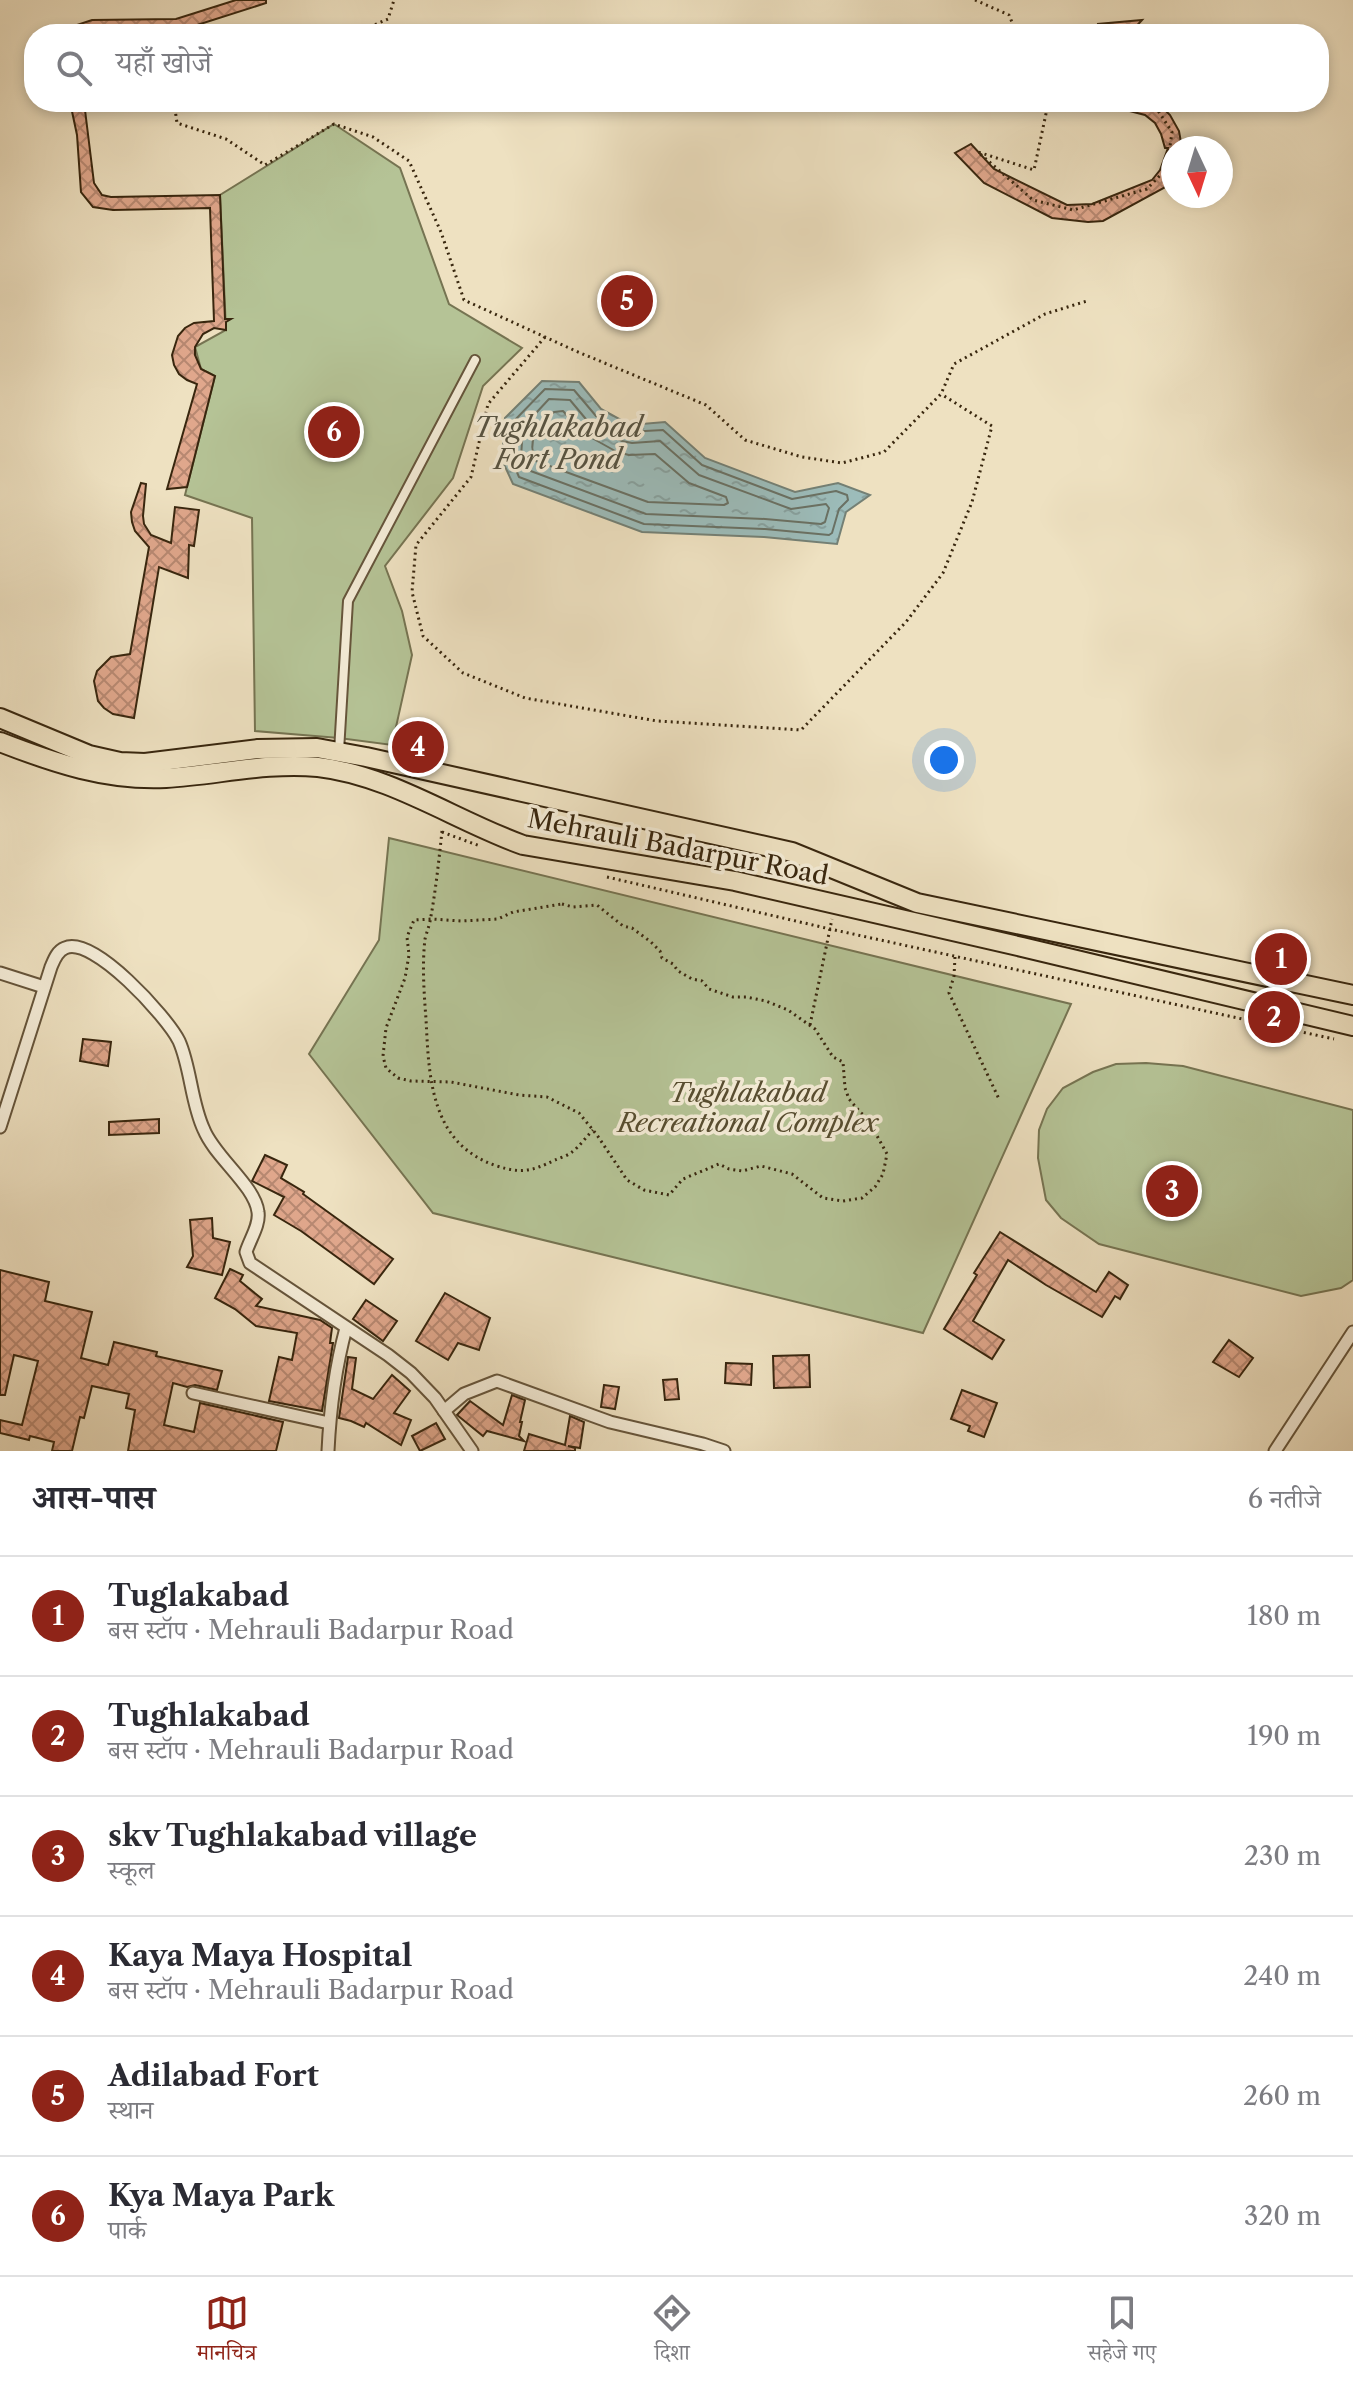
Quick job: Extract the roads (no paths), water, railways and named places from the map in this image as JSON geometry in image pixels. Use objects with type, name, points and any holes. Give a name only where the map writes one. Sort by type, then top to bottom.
[{"type":"main road","name":"Mehrauli Badarpur Road","points":[[0,718],[89,755],[120,762],[145,763],[258,749],[317,748],[339,752],[792,852],[917,903],[1353,995]]},
{"type":"main road","name":"Mehrauli Badarpur Road","points":[[0,742],[48,761],[120,776],[166,778],[263,767],[321,767],[372,780],[523,845],[735,881],[836,904],[1348,1034]]},
{"type":"street","points":[[339,752],[348,601],[475,360]]},
{"type":"street","points":[[0,1124],[57,955],[64,948],[74,946],[96,953],[155,1008],[179,1042],[204,1130],[213,1147],[255,1201],[258,1221],[247,1258],[263,1274],[411,1373],[435,1398],[472,1451]]},
{"type":"street","points":[[0,973],[44,987]]},
{"type":"street","points":[[328,1451],[337,1363],[346,1328]]},
{"type":"street","points":[[1275,1451],[1353,1332]]},
{"type":"street","points":[[444,1411],[464,1394],[497,1381],[610,1422],[724,1451]]},
{"type":"street","points":[[193,1393],[329,1423]]},
{"type":"water","name":"Tughlakabad Fort Pond","points":[[542,381],[579,382],[601,409],[630,425],[665,422],[705,458],[795,492],[838,483],[870,495],[846,512],[837,544],[764,537],[642,532],[513,484],[502,460],[505,418]]},
{"type":"place","name":"Adilabad Fort","points":[[627,301]]},
{"type":"place","name":"Kya Maya Park","points":[[334,432]]},
{"type":"place","name":"Kaya Maya Hospital","points":[[418,747]]},
{"type":"place","name":"Tuglakabad","points":[[1281,959]]},
{"type":"place","name":"Tughlakabad","points":[[1274,1017]]},
{"type":"place","name":"skv Tughlakabad village","points":[[1172,1191]]},
{"type":"park label","name":"Tughlakabad Recreational Complex","points":[[748,1108]]}]
